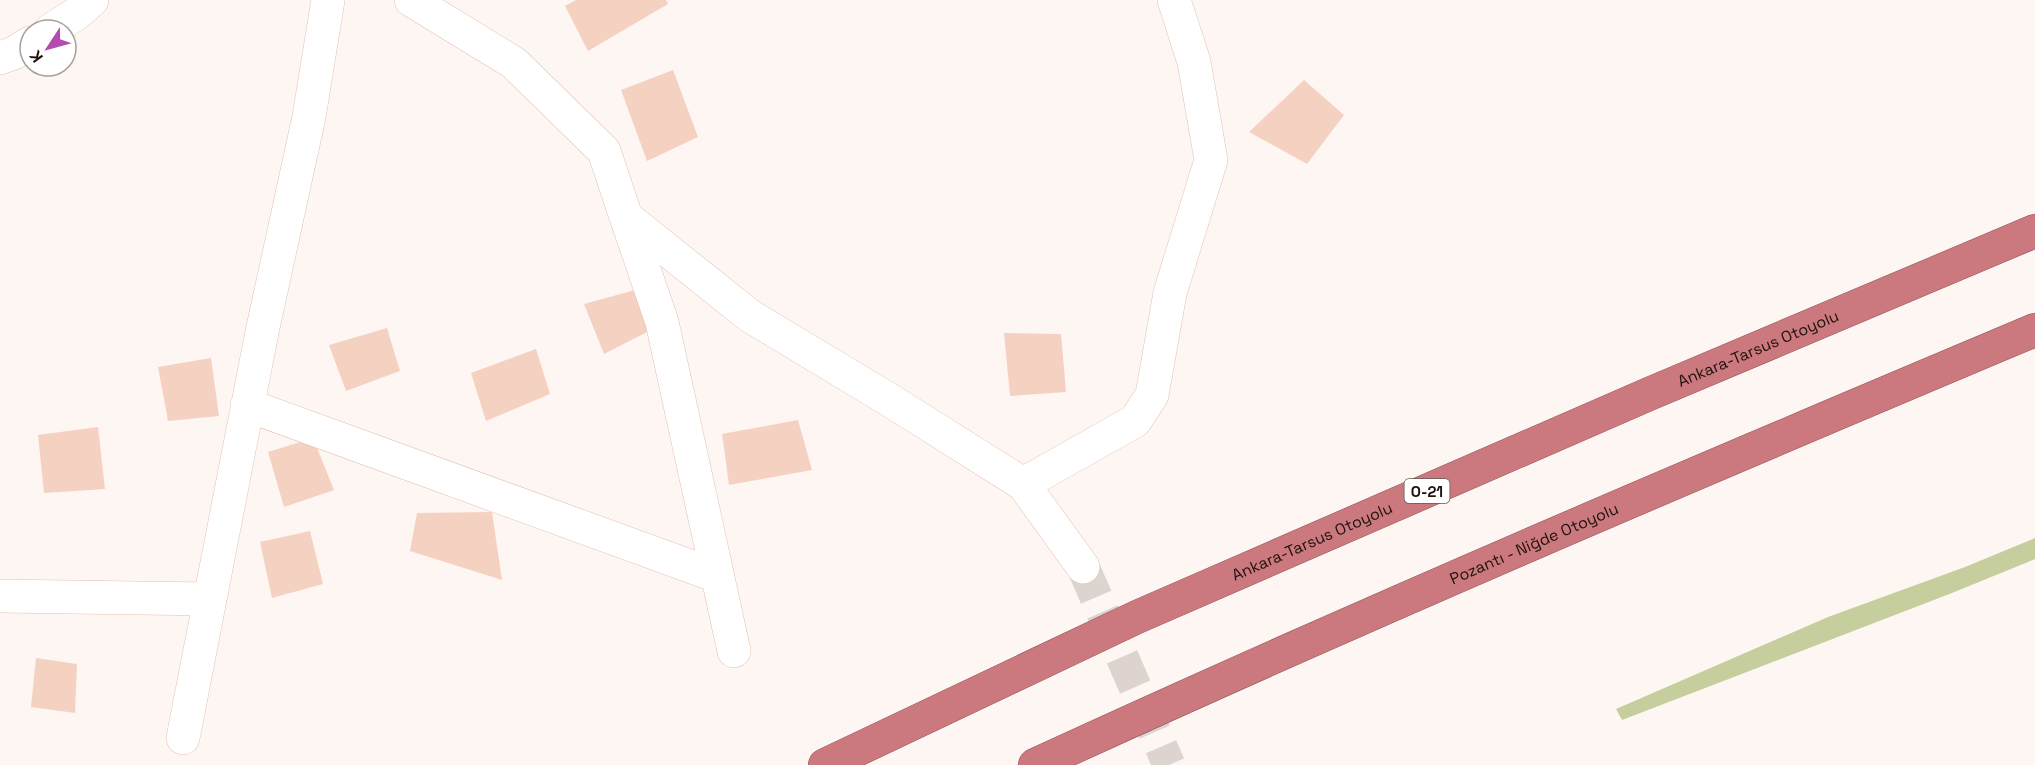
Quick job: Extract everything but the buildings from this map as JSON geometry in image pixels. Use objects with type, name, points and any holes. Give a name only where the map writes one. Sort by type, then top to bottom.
[{"type":"highway","name":"Ankara-Tarsus Otoyolu","points":[[825,765],[1137,616],[1638,399],[2035,231]]},
{"type":"highway","name":"Pozantı - Niğde Otoyolu","points":[[1035,765],[1193,692],[1694,474],[2035,330]]},
{"type":"street","points":[[70,18],[92,0]]},
{"type":"street","points":[[183,738],[247,405],[309,117],[328,0]]},
{"type":"street","points":[[411,0],[514,63],[604,151],[662,322],[734,651]]},
{"type":"street","points":[[1023,484],[1135,421],[1152,395],[1170,293],[1211,160],[1194,62],[1174,0]]},
{"type":"street","points":[[0,58],[18,50]]},
{"type":"street","points":[[626,217],[750,316],[1023,484],[1083,567]]},
{"type":"street","points":[[247,405],[717,576]]},
{"type":"street","points":[[0,596],[210,599]]},
{"type":"green space","points":[[2035,538],[2035,559],[1952,593],[1622,720],[1616,709],[1828,617],[1965,567]]},
{"type":"tunnel","points":[[1083,567],[1169,765]]}]
